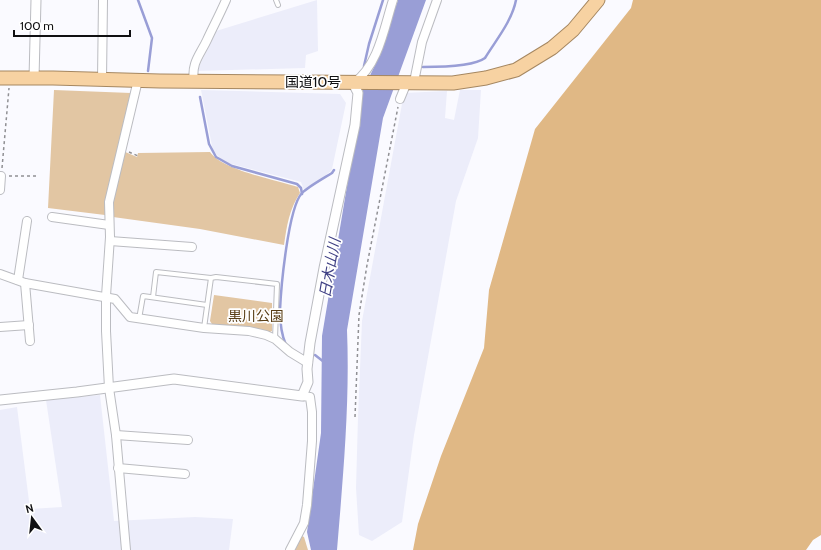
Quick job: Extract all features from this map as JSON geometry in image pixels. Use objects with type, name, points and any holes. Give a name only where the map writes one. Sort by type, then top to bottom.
[{"type":"highway","name":"国道10号","points":[[5,78],[453,83],[486,78],[516,70],[552,48],[573,30],[598,0]]},
{"type":"street","points":[[34,78],[36,0]]},
{"type":"street","points":[[102,80],[103,0]]},
{"type":"street","points":[[194,81],[193,74],[198,55],[205,44],[226,0]]},
{"type":"street","points":[[302,396],[308,382],[308,363],[324,268],[355,125],[358,93],[357,83],[374,60],[393,0]]},
{"type":"street","points":[[400,99],[437,0]]},
{"type":"street","points":[[126,550],[116,435],[109,388],[106,296],[110,241],[109,202],[138,80]]},
{"type":"street","points":[[0,190],[1,176]]},
{"type":"street","points":[[52,217],[109,225]]},
{"type":"street","points":[[27,221],[21,282],[29,326],[30,341]]},
{"type":"street","points":[[110,241],[192,247]]},
{"type":"street","points":[[0,274],[21,282],[106,296],[115,299],[130,317],[204,328],[249,331],[266,335],[275,339],[290,352],[308,363]]},
{"type":"street","points":[[0,328],[29,326]]},
{"type":"street","points":[[0,400],[174,380],[310,397],[312,412],[311,469],[307,504],[304,523],[290,550]]},
{"type":"street","points":[[116,435],[188,440]]},
{"type":"street","points":[[118,468],[185,474]]},
{"type":"lane","points":[[153,297],[156,272],[277,284],[275,339]]},
{"type":"lane","points":[[204,328],[211,278]]},
{"type":"lane","points":[[139,319],[143,296],[208,304]]},
{"type":"path","points":[[5,78],[1,176],[37,176]]},
{"type":"path","points":[[355,417],[359,315],[366,265],[400,99]]},
{"type":"path","points":[[122,148],[138,156]]},
{"type":"shaded area","points":[[317,0],[318,51],[306,55],[305,68],[197,71],[216,31]]},
{"type":"shaded area","points":[[633,0],[821,0],[821,535],[813,540],[806,550],[413,550],[418,524],[441,456],[484,348],[489,290],[535,129],[631,8]]},
{"type":"shaded area","points":[[201,90],[340,94],[346,103],[332,169],[304,190],[301,182],[224,162],[213,151]]},
{"type":"shaded area","points":[[460,90],[481,90],[478,138],[456,201],[414,435],[402,522],[372,541],[359,535],[356,488],[362,321],[404,93],[447,91],[445,118],[454,120]]},
{"type":"shaded area","points":[[100,395],[114,521],[195,517],[233,519],[229,550],[0,550],[0,410],[17,407],[30,509],[62,507],[46,400]]},
{"type":"green space","points":[[54,90],[131,93],[108,194],[105,215],[48,208]]},
{"type":"green space","points":[[123,151],[137,157],[138,153],[210,152],[216,158],[237,169],[298,187],[300,193],[296,199],[287,224],[284,245],[200,229],[113,217],[112,200]]},
{"type":"green space","name":"黒川公園","points":[[214,295],[272,303],[272,331],[268,333],[212,324],[210,321]]},
{"type":"green space","points":[[300,535],[304,537],[308,550],[293,550]]},
{"type":"water","points":[[398,0],[426,0],[383,118],[347,330],[347,412],[337,550],[311,550],[307,532],[321,433],[322,336],[363,90],[376,63]]},
{"type":"waterway","points":[[138,0],[152,38],[148,71]]},
{"type":"waterway","points":[[364,66],[369,44],[383,0]]},
{"type":"waterway","points":[[423,67],[464,65],[480,61],[485,58],[507,23],[516,0]]},
{"type":"waterway","points":[[200,97],[209,144],[216,157],[232,166],[297,184],[301,188],[302,194]]},
{"type":"waterway","points":[[286,345],[281,328],[280,310],[286,249],[293,215],[297,201],[302,193],[332,173],[334,170]]},
{"type":"waterway","points":[[315,355],[324,362]]},
{"type":"water label","name":"日木山川","points":[[330,268]]}]
